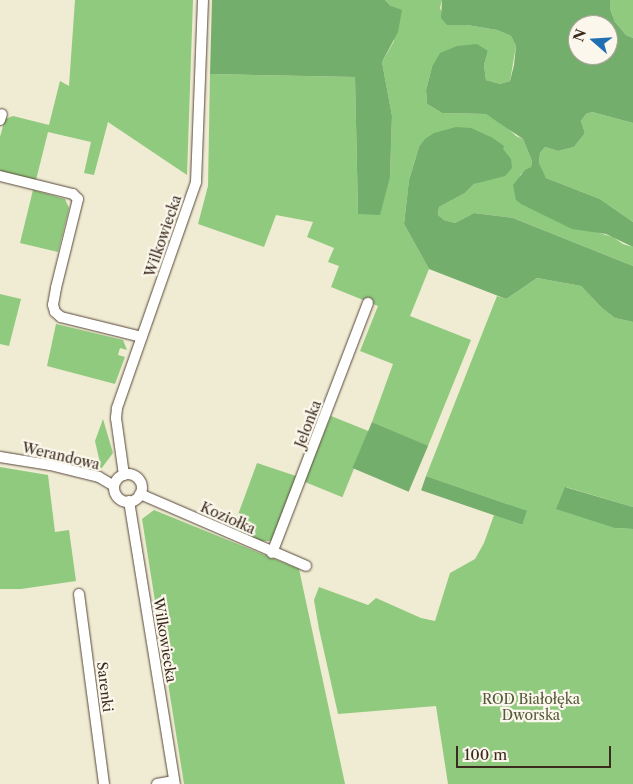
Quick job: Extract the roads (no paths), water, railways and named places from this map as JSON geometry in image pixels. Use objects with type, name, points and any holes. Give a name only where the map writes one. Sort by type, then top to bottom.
[{"type":"street","name":"Wilkowiecka","points":[[124,475],[116,418],[196,182],[203,0]]},
{"type":"street","points":[[0,176],[73,194],[78,199],[56,288],[53,305],[55,312],[61,317],[142,337]]},
{"type":"street","name":"Jelonka","points":[[272,553],[368,303]]},
{"type":"street","name":"Werandowa","points":[[0,457],[50,465],[99,477],[114,486]]},
{"type":"street","points":[[131,474],[138,478],[141,486],[140,494],[128,501],[116,495],[114,486],[117,479],[124,475],[131,474]]},
{"type":"street","name":"Koziołka","points":[[140,494],[272,553],[306,566]]},
{"type":"street","name":"Wilkowiecka","points":[[128,501],[174,783]]},
{"type":"street","name":"Sarenki","points":[[78,594],[104,784]]},
{"type":"street","points":[[157,784],[174,783]]},
{"type":"park label","name":"ROD Białołęka Dworska","points":[[531,708]]}]
